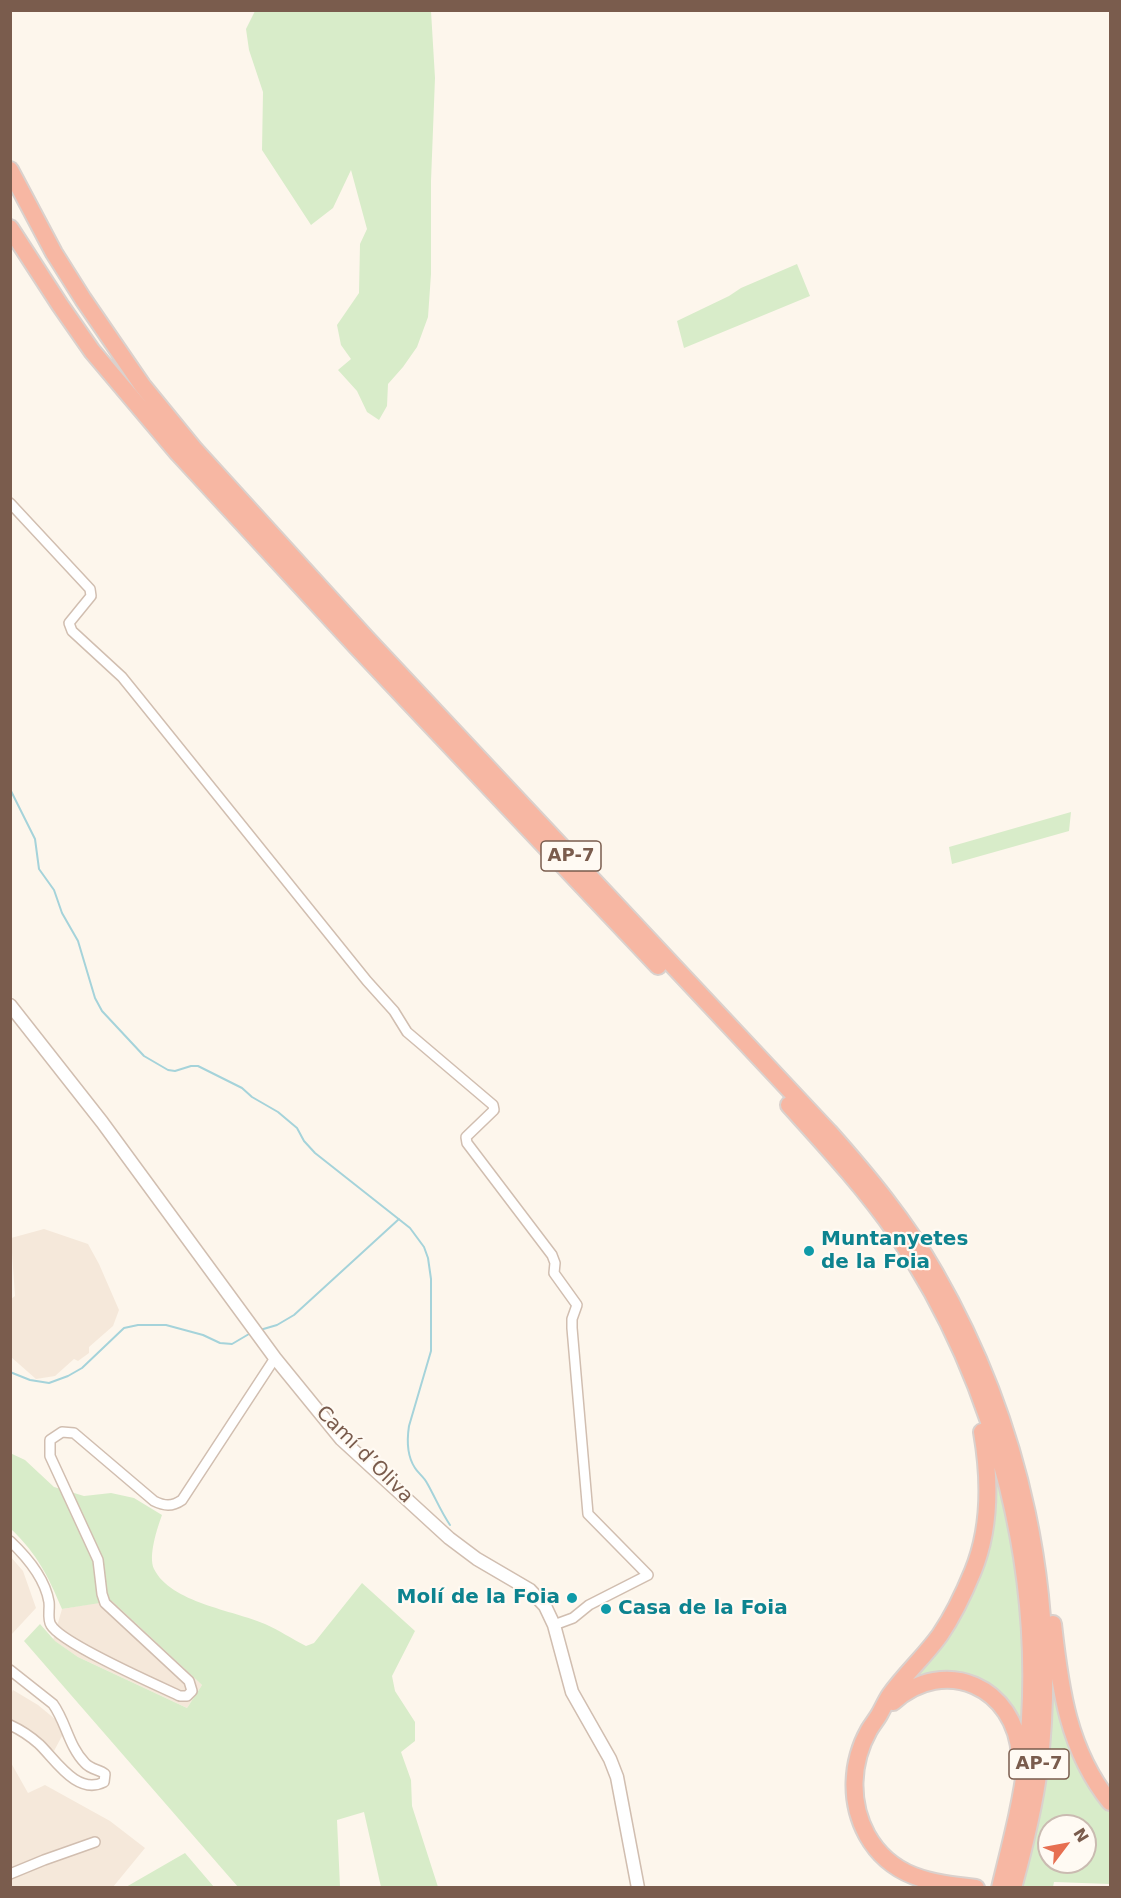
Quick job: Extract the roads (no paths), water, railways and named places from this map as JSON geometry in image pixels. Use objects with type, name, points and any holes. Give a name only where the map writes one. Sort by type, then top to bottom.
[{"type":"highway","name":"AP-7","points":[[10,170],[54,253],[83,299],[142,385],[195,450],[366,638],[754,1050],[864,1172],[896,1214],[935,1274],[988,1383],[1017,1433],[1024,1461],[1043,1638],[1043,1706],[1038,1769],[1024,1846],[1013,1887]]},
{"type":"highway","name":"AP-7","points":[[10,228],[92,351],[178,453],[356,646],[745,1058],[846,1170],[896,1233],[945,1315],[976,1385],[1038,1588]]},
{"type":"highway","points":[[945,1315],[948,1335],[968,1380],[977,1409],[986,1456],[988,1488],[986,1519],[974,1568],[953,1613],[940,1634],[890,1695],[869,1730],[855,1768],[855,1799],[864,1829],[881,1855],[906,1873],[934,1883],[971,1887]]},
{"type":"highway","points":[[1038,1588],[1043,1638],[1077,1746],[1100,1790],[1110,1802]]},
{"type":"highway","name":"AP-7","points":[[1000,1887],[1019,1808],[1026,1763],[1031,1690],[1043,1638]]},
{"type":"highway","points":[[879,1715],[909,1689],[938,1679],[956,1680],[991,1694],[1008,1713],[1018,1739],[1019,1808]]},
{"type":"street","points":[[10,502],[90,589],[91,596],[69,623],[72,631],[122,677],[140,698],[367,981],[394,1011],[407,1032],[493,1104],[494,1110],[466,1137],[467,1143],[552,1255],[555,1263],[554,1274],[577,1305],[572,1319],[572,1328],[588,1514],[648,1575],[589,1605],[573,1618],[554,1625]]},
{"type":"street","name":"Camí d’Oliva","points":[[10,1005],[102,1122],[275,1358],[327,1423],[353,1450],[463,1549],[530,1590],[545,1606],[554,1625],[572,1692],[610,1759],[616,1777],[638,1887]]},
{"type":"street","points":[[10,1541],[25,1556],[43,1582],[52,1627],[100,1658],[180,1696],[187,1696],[192,1691],[189,1682],[105,1603],[98,1560],[51,1456],[50,1440],[62,1432],[74,1433],[154,1501],[166,1506],[177,1503],[182,1500],[275,1358]]},
{"type":"street","points":[[10,1671],[53,1704],[77,1753],[89,1767],[105,1774],[104,1782],[94,1784],[76,1780],[30,1736],[10,1725]]},
{"type":"street","points":[[10,1874],[95,1842]]},
{"type":"waterway","points":[[10,789],[35,839],[39,869],[54,890],[62,913],[78,941],[95,998],[102,1011],[144,1056],[168,1070],[175,1071],[198,1066],[242,1088],[252,1097],[278,1112],[297,1128],[304,1141],[315,1153],[410,1228],[424,1247],[431,1279],[431,1351],[409,1426],[408,1447],[412,1463],[426,1481],[450,1525]]},
{"type":"waterway","points":[[260,1330],[277,1325],[294,1315],[399,1219]]},
{"type":"waterway","points":[[10,1372],[30,1380],[49,1383],[82,1368],[124,1328],[138,1325],[166,1325],[203,1335],[220,1343],[232,1344],[249,1334]]},
{"type":"place","name":"Muntanyetes de la Foia","points":[[809,1251]]},
{"type":"place","name":"Molí de la Foia","points":[[572,1598]]},
{"type":"place","name":"Casa de la Foia","points":[[606,1609]]}]
